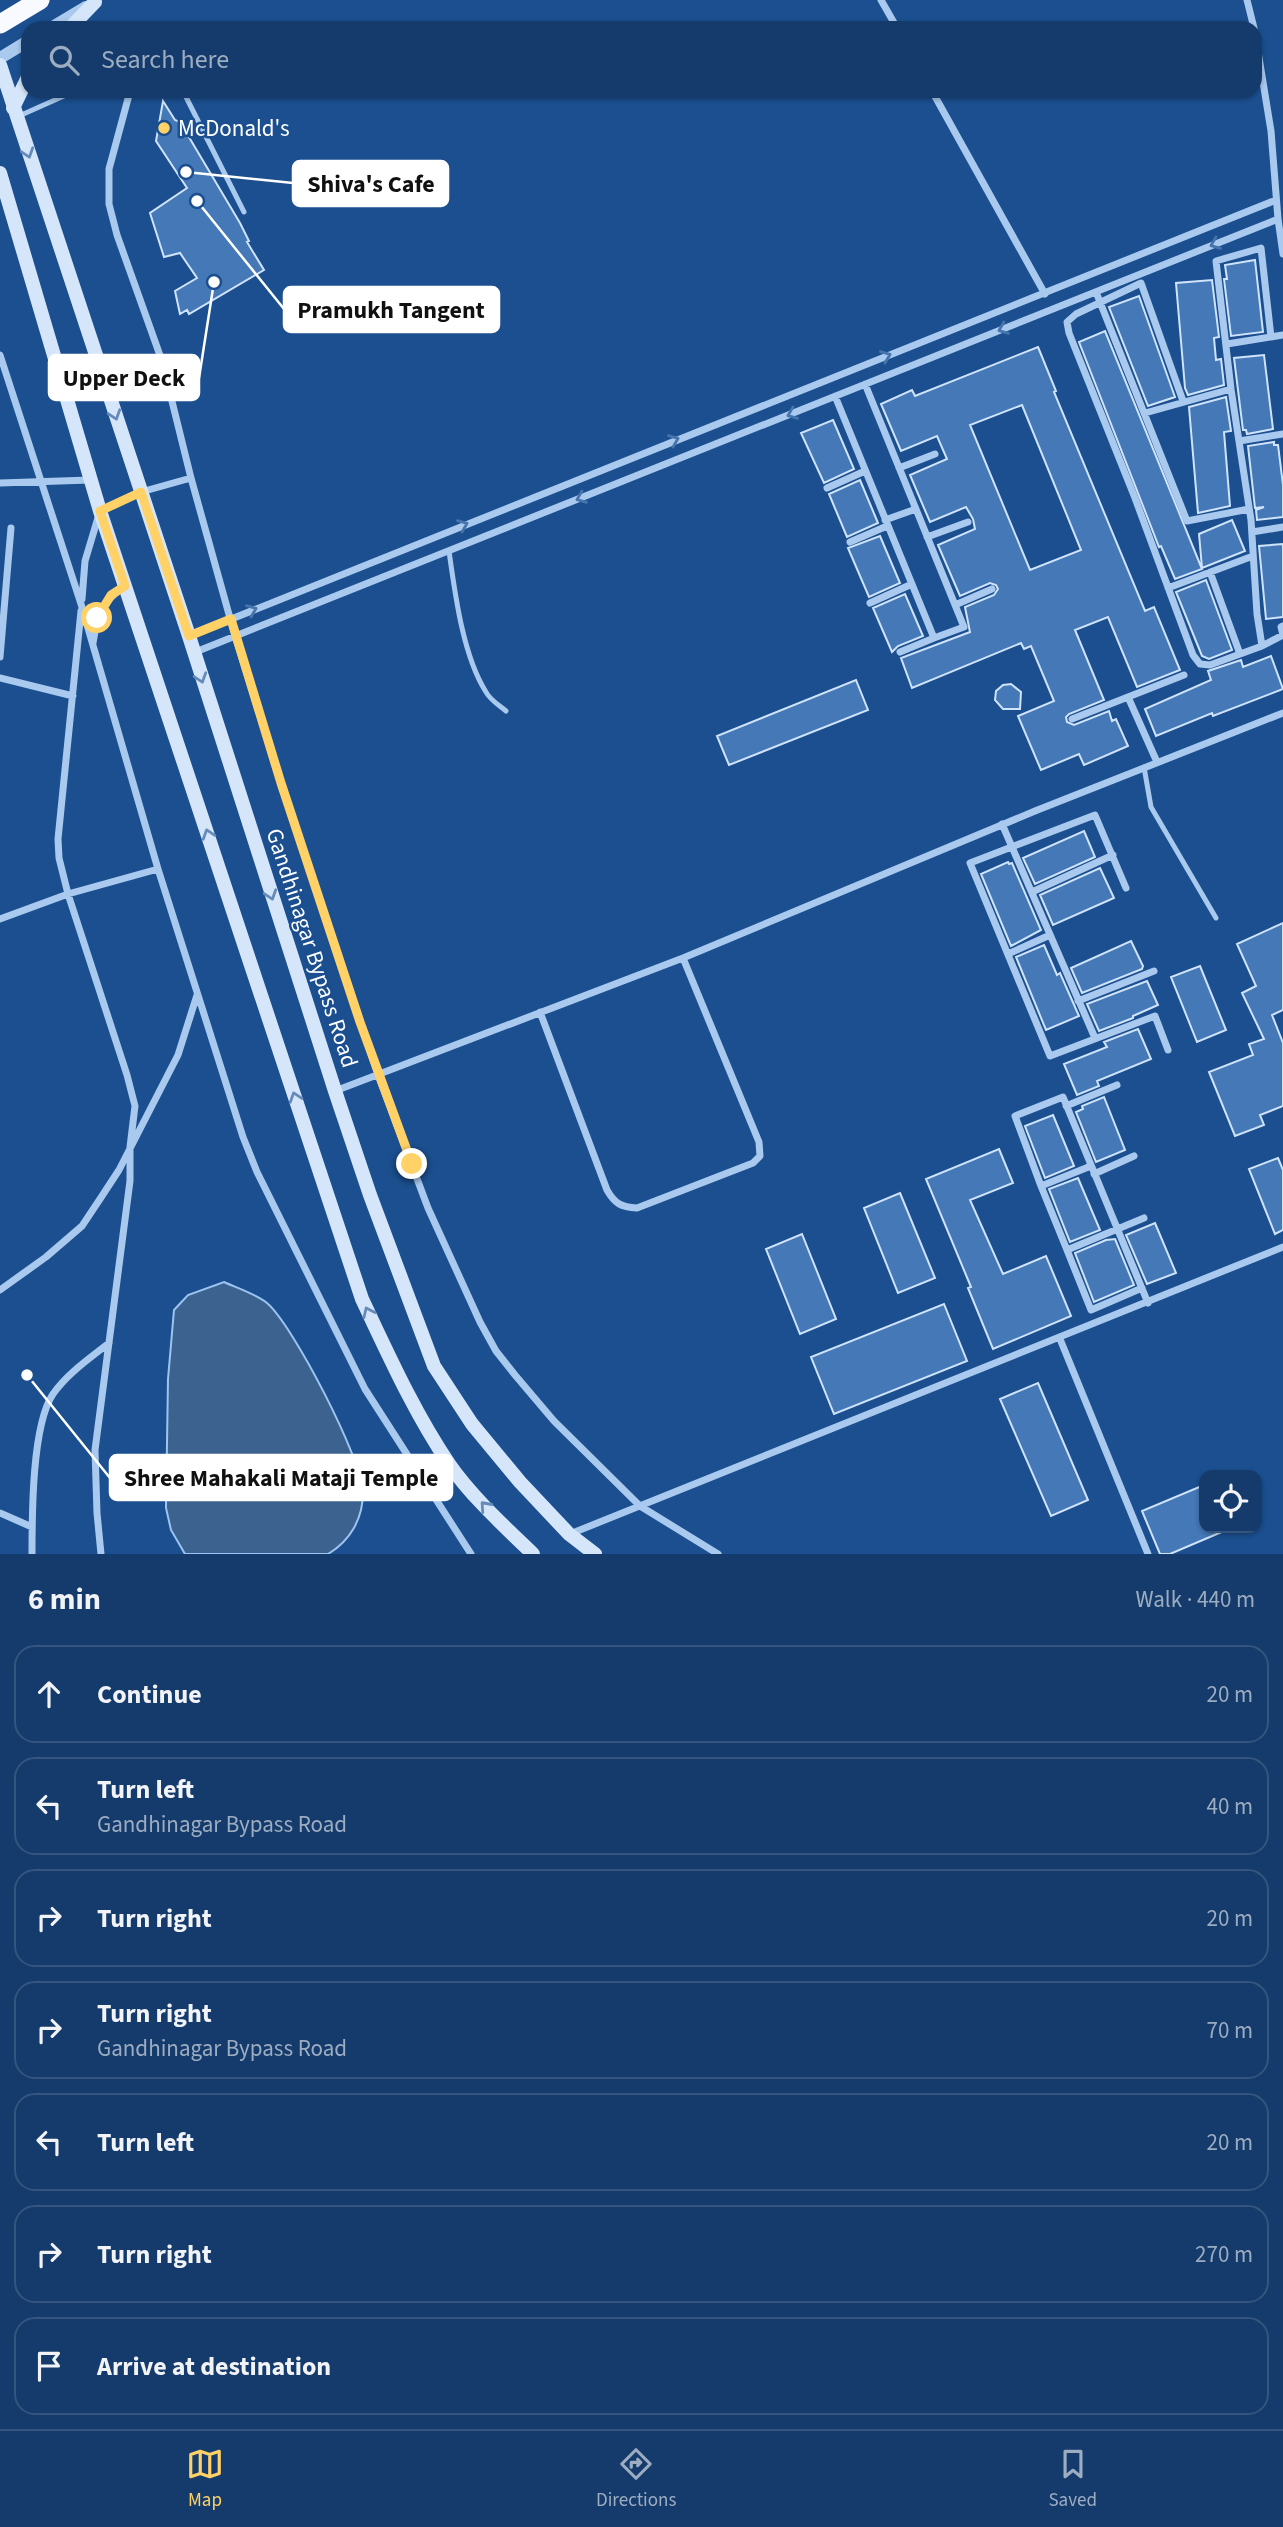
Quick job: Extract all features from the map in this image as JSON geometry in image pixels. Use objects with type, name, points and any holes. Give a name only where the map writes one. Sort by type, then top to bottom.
[{"type":"highway","points":[[0,24],[40,0]]},
{"type":"main road","points":[[77,21],[97,1]]},
{"type":"main road","name":"Gandhinagar Bypass Road","points":[[0,65],[189,636],[335,1091],[370,1195],[434,1366],[472,1424],[520,1482],[569,1534],[595,1554]]},
{"type":"main road","points":[[15,112],[21,96]]},
{"type":"main road","points":[[0,173],[3,194],[90,480],[362,1299],[408,1398],[450,1466],[504,1527],[533,1554]]},
{"type":"street","points":[[881,0],[893,21]]},
{"type":"street","points":[[1247,0],[1252,21]]},
{"type":"street","points":[[63,21],[97,1]]},
{"type":"street","points":[[0,58],[21,45]]},
{"type":"street","points":[[1262,78],[1271,131],[1283,254]]},
{"type":"street","points":[[128,98],[109,169],[109,204],[117,235],[162,361],[235,636],[378,1075],[428,1208],[496,1351],[554,1421],[640,1506],[718,1554]]},
{"type":"street","points":[[936,98],[1045,294]]},
{"type":"street","points":[[189,636],[1276,200]]},
{"type":"street","points":[[193,653],[1278,219]]},
{"type":"street","points":[[1262,646],[1257,614],[1252,532],[1216,261],[1261,248],[1270,337]]},
{"type":"street","points":[[1182,401],[1141,283],[1076,314],[1067,322],[1193,655],[1200,664],[1210,665],[1262,646],[1283,635],[1283,626]]},
{"type":"street","points":[[1096,292],[1187,521],[1249,509]]},
{"type":"street","points":[[1227,344],[1283,335]]},
{"type":"street","points":[[0,355],[81,604],[158,869],[243,1137],[257,1172],[365,1388],[418,1475],[471,1554]]},
{"type":"street","points":[[865,384],[964,626],[900,652]]},
{"type":"street","points":[[1145,413],[1231,389]]},
{"type":"street","points":[[835,397],[934,638]]},
{"type":"street","points":[[1239,442],[1283,434]]},
{"type":"street","points":[[899,468],[935,454]]},
{"type":"street","points":[[827,488],[865,471]]},
{"type":"street","points":[[101,1554],[95,1450],[130,1181],[130,1147],[135,1106],[68,894],[59,858],[58,839],[85,561],[100,511],[141,492],[191,478]]},
{"type":"street","points":[[0,483],[90,480]]},
{"type":"street","points":[[850,542],[916,509]]},
{"type":"street","points":[[927,537],[968,522]]},
{"type":"street","points":[[1252,532],[1283,527]]},
{"type":"street","points":[[0,657],[11,528]]},
{"type":"street","points":[[1168,588],[1253,556]]},
{"type":"street","points":[[1210,572],[1240,654]]},
{"type":"street","points":[[870,603],[912,584]]},
{"type":"street","points":[[93,647],[97,618],[111,595],[125,586]]},
{"type":"street","points":[[955,605],[992,589]]},
{"type":"street","points":[[1072,719],[1184,675]]},
{"type":"street","points":[[0,678],[73,696]]},
{"type":"street","points":[[1128,697],[1157,762]]},
{"type":"street","points":[[335,1091],[683,958],[1003,824],[1283,713]]},
{"type":"street","points":[[1126,888],[1095,815],[970,863],[1050,1056],[1155,1016],[1168,1050]]},
{"type":"street","points":[[1003,824],[1095,1038]]},
{"type":"street","points":[[1032,892],[1113,855]]},
{"type":"street","points":[[0,919],[68,894],[158,869]]},
{"type":"street","points":[[1008,954],[1051,936]]},
{"type":"street","points":[[540,1012],[607,1190],[622,1208],[637,1208],[753,1163],[760,1156],[759,1142],[683,958]]},
{"type":"street","points":[[1079,1001],[1154,971]]},
{"type":"street","points":[[0,1290],[46,1257],[82,1226],[119,1170],[178,1055],[198,993]]},
{"type":"street","points":[[1066,1106],[1117,1084]]},
{"type":"street","points":[[1142,1288],[1091,1310],[1015,1116],[1063,1097],[1066,1106],[1093,1170],[1142,1288],[1148,1303]]},
{"type":"street","points":[[1041,1186],[1134,1156]]},
{"type":"street","points":[[1067,1250],[1144,1218]]},
{"type":"street","points":[[569,1534],[1060,1339],[1283,1247]]},
{"type":"street","points":[[1060,1339],[1148,1554]]},
{"type":"street","points":[[32,1554],[34,1487],[45,1408],[64,1381],[109,1343]]},
{"type":"street","points":[[0,1513],[32,1527]]},
{"type":"lane","points":[[15,112],[55,98]]},
{"type":"lane","points":[[187,98],[244,212]]},
{"type":"lane","points":[[449,551],[455,596],[474,669],[487,695],[506,711]]},
{"type":"lane","points":[[1144,767],[1151,807],[1216,918]]},
{"type":"water","points":[[224,1282],[263,1300],[279,1316],[324,1393],[360,1475],[363,1492],[358,1520],[343,1543],[328,1554],[185,1554],[171,1530],[166,1508],[168,1379],[174,1310],[188,1295]]},
{"type":"building","points":[[163,101],[175,120],[180,122],[240,223],[249,241],[247,242],[264,270],[189,314],[187,310],[180,314],[175,291],[197,278],[180,253],[164,257],[150,213],[187,188],[156,141]]},
{"type":"building","points":[[1255,260],[1263,332],[1231,336],[1224,279],[1227,279],[1225,265]]},
{"type":"building","points":[[1212,280],[1219,337],[1214,338],[1216,360],[1221,359],[1224,385],[1188,395],[1185,388],[1176,283]]},
{"type":"building","points":[[1139,296],[1175,397],[1148,406],[1109,307]]},
{"type":"building","points":[[1105,331],[1202,569],[1175,579],[1161,546],[1159,547],[1079,342]]},
{"type":"building","points":[[1038,347],[1145,611],[1154,607],[1180,670],[1137,687],[1108,617],[1075,630],[1104,700],[1069,714],[1066,717],[1067,722],[1074,725],[1109,711],[1112,721],[1116,719],[1128,746],[1084,765],[1079,754],[1041,770],[1018,716],[1054,701],[1031,646],[1024,649],[1021,643],[912,688],[901,658],[970,632],[965,607],[994,595],[998,589],[990,583],[960,596],[938,545],[975,529],[966,507],[930,522],[910,475],[947,459],[937,436],[901,451],[881,404],[912,390],[915,396]],"holes":[[[1022,405],[1081,550],[1030,570],[970,425]]]},
{"type":"building","points":[[1264,355],[1273,429],[1247,434],[1246,430],[1243,430],[1234,358]]},
{"type":"building","points":[[1226,397],[1231,431],[1224,432],[1230,506],[1198,513],[1189,407]]},
{"type":"building","points":[[833,420],[854,469],[824,483],[801,433]]},
{"type":"building","points":[[1274,442],[1274,445],[1278,445],[1283,485],[1283,517],[1257,520],[1256,510],[1264,507],[1255,508],[1248,446]]},
{"type":"building","points":[[860,480],[878,523],[847,537],[829,494]]},
{"type":"building","points":[[1232,520],[1245,551],[1202,568],[1199,534]]},
{"type":"building","points":[[880,536],[900,583],[869,597],[848,548]]},
{"type":"building","points":[[1283,544],[1283,617],[1266,619],[1259,546]]},
{"type":"building","points":[[1206,580],[1232,650],[1209,659],[1202,656],[1176,592]]},
{"type":"building","points":[[905,594],[923,636],[898,646],[892,652],[873,608]]},
{"type":"building","points":[[1271,656],[1283,689],[1213,716],[1212,713],[1156,736],[1145,709],[1211,680],[1208,671],[1241,660],[1243,667]]},
{"type":"building","points":[[856,680],[868,710],[729,765],[717,736]]},
{"type":"building","points":[[1011,684],[1021,692],[1020,709],[1003,709],[995,700],[996,691],[1003,685]]},
{"type":"building","points":[[1084,831],[1095,857],[1035,884],[1023,858]]},
{"type":"building","points":[[1008,862],[1012,863],[1041,930],[1011,946],[981,874]]},
{"type":"building","points":[[1100,868],[1114,898],[1053,925],[1040,895]]},
{"type":"building","points":[[1283,923],[1283,1010],[1272,1015],[1283,1043],[1283,1106],[1260,1115],[1264,1125],[1235,1136],[1209,1072],[1253,1055],[1249,1044],[1264,1039],[1242,993],[1256,986],[1237,944]]},
{"type":"building","points":[[1131,941],[1142,969],[1082,993],[1071,968]]},
{"type":"building","points":[[1044,945],[1079,1016],[1046,1030],[1016,957]]},
{"type":"building","points":[[1200,966],[1226,1030],[1197,1042],[1171,977]]},
{"type":"building","points":[[1147,981],[1158,1005],[1099,1031],[1087,1004]]},
{"type":"building","points":[[1138,1029],[1151,1059],[1097,1081],[1099,1086],[1077,1095],[1064,1064],[1107,1047],[1104,1042]]},
{"type":"building","points":[[1104,1097],[1125,1150],[1096,1162],[1076,1112],[1083,1109],[1082,1106]]},
{"type":"building","points":[[1053,1115],[1074,1166],[1045,1178],[1025,1126]]},
{"type":"building","points":[[999,1149],[1013,1183],[970,1200],[1003,1274],[1046,1256],[1071,1316],[993,1349],[968,1288],[971,1287],[926,1179]]},
{"type":"building","points":[[1278,1158],[1283,1170],[1283,1230],[1275,1234],[1249,1169]]},
{"type":"building","points":[[1078,1178],[1100,1230],[1070,1242],[1049,1189]]},
{"type":"building","points":[[900,1193],[935,1278],[898,1293],[864,1208]]},
{"type":"building","points":[[1155,1223],[1176,1273],[1147,1284],[1126,1235]]},
{"type":"building","points":[[802,1234],[836,1319],[800,1334],[766,1249]]},
{"type":"building","points":[[1115,1239],[1134,1285],[1094,1302],[1075,1253]]},
{"type":"building","points":[[944,1304],[967,1361],[834,1414],[811,1357]]},
{"type":"building","points":[[1038,1383],[1088,1500],[1051,1516],[1000,1399]]},
{"type":"building","points":[[1199,1487],[1199,1533],[1219,1533],[1170,1554],[1160,1554],[1142,1511]]},
{"type":"place","name":"McDonald's","points":[[164,128]]},
{"type":"place","name":"Shiva's Cafe","points":[[186,172]]},
{"type":"place","name":"Pramukh Tangent","points":[[197,201]]},
{"type":"place","name":"Upper Deck","points":[[214,282]]},
{"type":"place","name":"Shree Mahakali Mataji Temple","points":[[27,1375]]},
{"type":"route","points":[[97,618],[111,595],[125,586],[100,511],[141,492],[189,636],[231,619],[281,783],[360,1022],[412,1164]]}]
